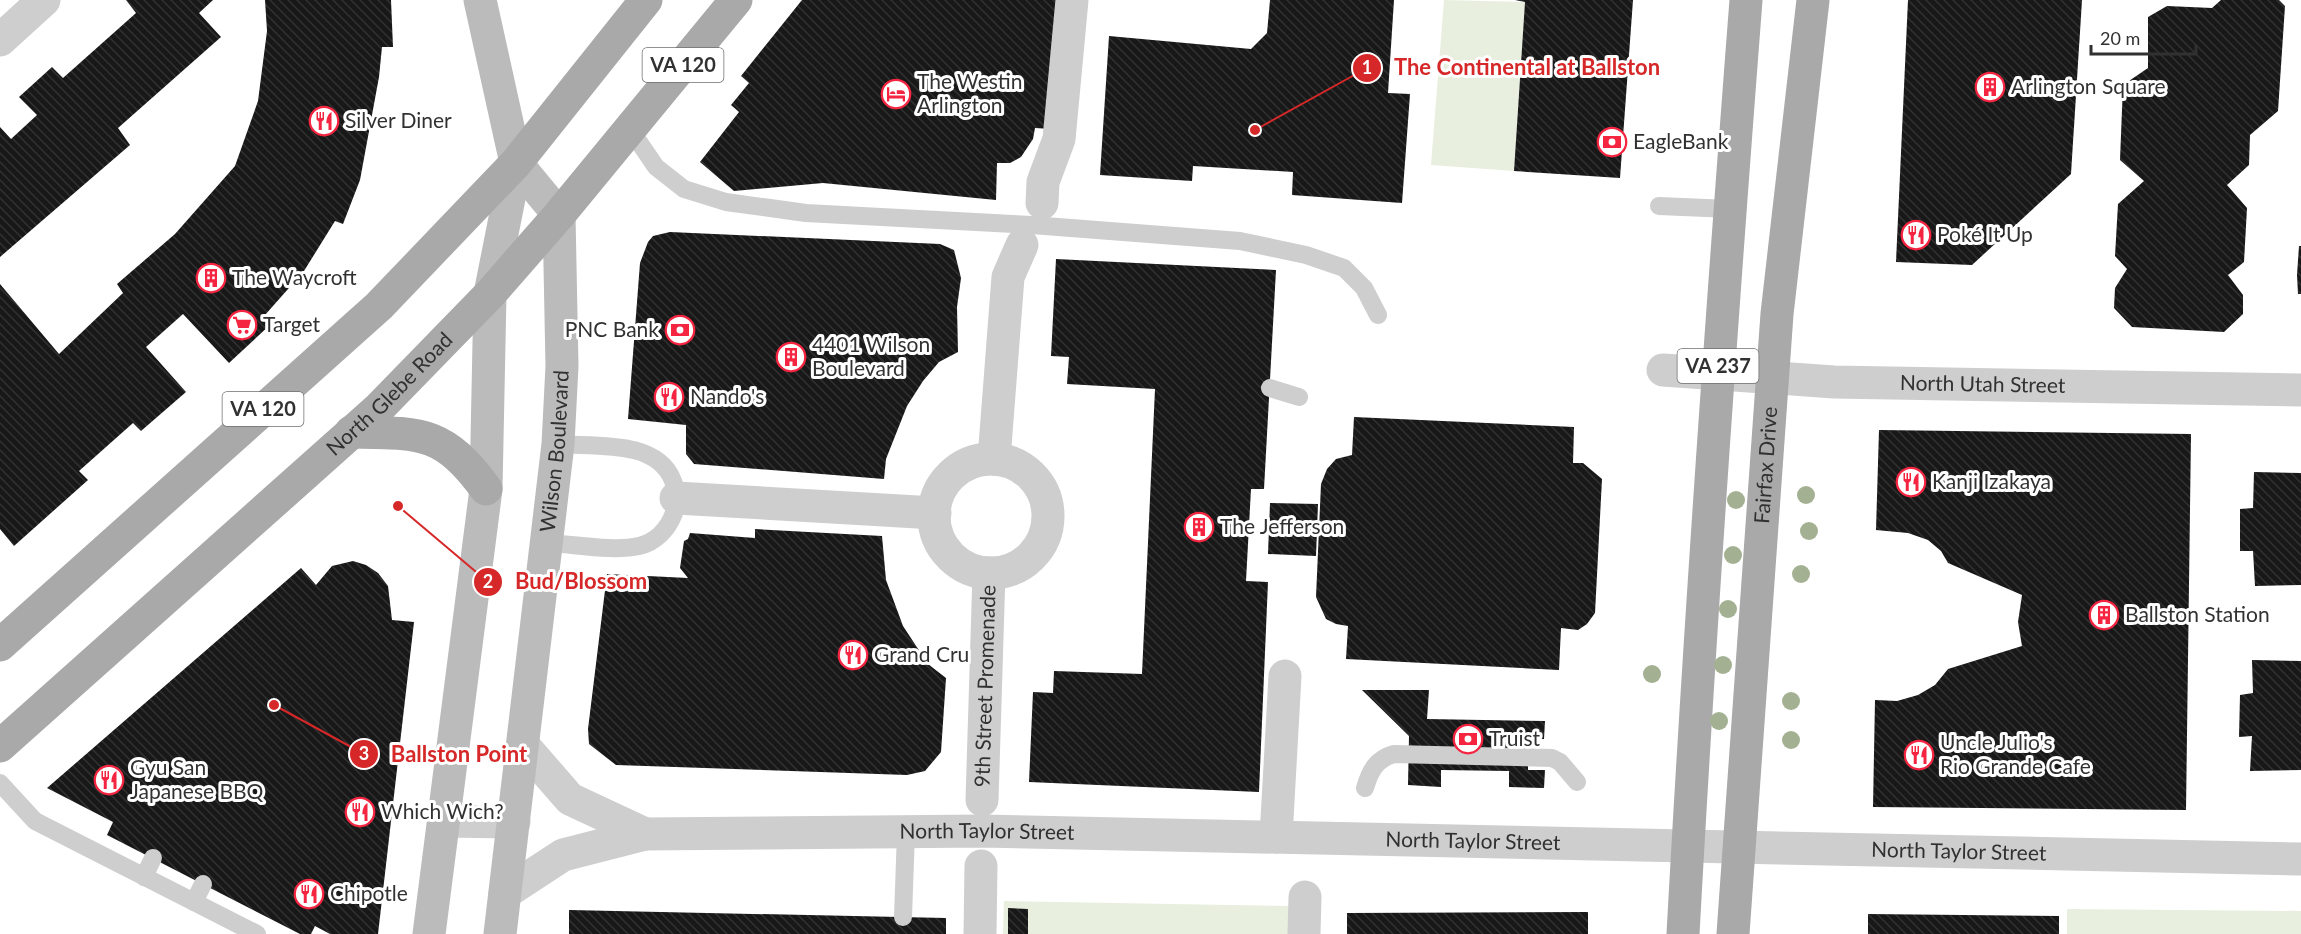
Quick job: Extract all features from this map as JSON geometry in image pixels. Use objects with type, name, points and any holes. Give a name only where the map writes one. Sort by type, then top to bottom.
[{"type":"main road","points":[[429,934],[486,489],[490,294],[516,163],[480,0]]},
{"type":"main road","name":"VA 120","points":[[0,645],[379,306],[516,163],[646,0]]},
{"type":"main road","name":"North Glebe Road","points":[[0,746],[379,408],[490,294],[559,215],[736,0]]},
{"type":"main road","name":"VA 237","points":[[1683,934],[1718,374],[1746,0]]},
{"type":"main road","name":"Fairfax Drive","points":[[1733,934],[1772,378],[1813,0]]},
{"type":"main road","points":[[516,163],[559,215]]},
{"type":"main road","name":"Wilson Boulevard","points":[[500,934],[558,444],[562,366],[559,215]]},
{"type":"main road","points":[[351,432],[404,433],[432,440],[465,461],[486,489]]},
{"type":"street","points":[[0,40],[44,0]]},
{"type":"street","points":[[1042,203],[1043,182],[1059,139],[1072,0]]},
{"type":"street","points":[[994,459],[1008,277],[1022,245]]},
{"type":"street","name":"North Utah Street","points":[[1663,370],[1834,382],[2301,390]]},
{"type":"street","name":"9th Street Promenade","points":[[994,459],[1011,462],[1026,470],[1037,483],[1045,498],[1048,517],[1046,533],[1037,550],[1024,563],[1007,571],[989,573],[969,569],[953,559],[941,543],[935,524],[935,513],[940,492],[949,477],[962,467],[977,461],[994,459]]},
{"type":"street","points":[[676,498],[935,513]]},
{"type":"street","name":"9th Street Promenade","points":[[982,800],[989,573]]},
{"type":"street","points":[[1274,675],[1276,837]]},
{"type":"street","name":"North Taylor Street","points":[[523,745],[570,799],[645,834]]},
{"type":"street","points":[[444,821],[514,822]]},
{"type":"street","name":"North Taylor Street","points":[[505,893],[563,855],[645,834],[906,832],[1276,837],[2301,859]]},
{"type":"street","points":[[980,934],[981,866]]},
{"type":"street","points":[[1304,934],[1305,897]]},
{"type":"lane","points":[[630,129],[656,167],[684,189],[726,202],[806,213],[1032,225],[1240,241],[1306,255],[1344,268],[1364,288],[1378,315]]},
{"type":"lane","points":[[1659,206],[1730,209]]},
{"type":"lane","points":[[1270,388],[1299,397]]},
{"type":"lane","points":[[547,543],[638,546],[661,534],[670,522],[676,498],[675,485],[665,467],[642,451],[558,444]]},
{"type":"lane","points":[[1365,788],[1374,766],[1383,757],[1394,754],[1552,758],[1560,762],[1578,782]]},
{"type":"lane","points":[[0,783],[35,820],[90,851],[257,934]]},
{"type":"lane","points":[[903,917],[906,832]]},
{"type":"lane","points":[[144,878],[153,858]]},
{"type":"lane","points":[[194,902],[203,884]]},
{"type":"green space","points":[[1444,0],[1525,2],[1514,171],[1431,165]]},
{"type":"green space","points":[[1004,901],[1290,906],[1289,934],[1003,934]]},
{"type":"green space","points":[[2067,909],[2301,911],[2301,934],[2067,934]]},
{"type":"building","points":[[126,0],[213,0],[199,13],[221,37],[118,128],[130,145],[0,257],[0,127],[11,139],[37,115],[19,97],[52,67],[63,78],[136,13]]},
{"type":"building","name":"The Waycroft","points":[[265,0],[391,0],[393,47],[382,47],[379,77],[360,180],[343,224],[335,221],[304,271],[265,315],[272,323],[229,363],[183,314],[146,347],[186,392],[141,431],[133,423],[79,471],[88,480],[14,546],[0,529],[0,284],[59,354],[123,293],[117,284],[175,234],[235,166],[258,101],[267,31]]},
{"type":"building","name":"The Westin Arlington","points":[[802,0],[1059,0],[1051,129],[1035,128],[1033,139],[1021,157],[1010,163],[997,163],[996,200],[823,183],[734,191],[700,162],[739,112],[731,105],[749,83],[741,76]]},
{"type":"building","points":[[1270,0],[1394,0],[1388,93],[1410,94],[1402,203],[1292,195],[1293,172],[1193,166],[1192,181],[1100,175],[1109,36],[1251,49],[1267,33]]},
{"type":"building","points":[[1515,0],[1633,0],[1620,178],[1514,171],[1525,2]]},
{"type":"building","name":"Arlington Square","points":[[1908,0],[2082,0],[2071,174],[1972,265],[1896,262]]},
{"type":"building","points":[[2221,0],[2279,0],[2285,6],[2278,111],[2250,135],[2249,165],[2227,185],[2247,208],[2244,262],[2228,275],[2243,295],[2243,314],[2224,332],[2132,327],[2114,308],[2115,288],[2127,269],[2115,256],[2118,204],[2144,181],[2120,160],[2123,85],[2148,68],[2148,17],[2167,6],[2212,8]]},
{"type":"building","name":"4401 Wilson Boulevard","points":[[670,232],[940,244],[954,250],[961,278],[957,307],[958,352],[939,362],[907,406],[886,459],[884,479],[694,464],[686,454],[686,425],[628,419],[640,263],[648,242],[653,236]]},
{"type":"building","points":[[2299,246],[2301,246],[2301,294],[2298,294],[2297,275]]},
{"type":"building","name":"The Jefferson","points":[[1056,259],[1276,270],[1264,489],[1251,489],[1246,581],[1268,582],[1259,792],[1029,782],[1033,692],[1053,693],[1054,671],[1142,674],[1155,389],[1067,384],[1069,357],[1051,356]]},
{"type":"building","points":[[1354,417],[1574,427],[1573,463],[1583,463],[1602,479],[1595,613],[1587,624],[1578,630],[1561,628],[1559,670],[1346,659],[1348,626],[1326,619],[1316,597],[1321,484],[1327,469],[1336,459],[1352,455]]},
{"type":"building","name":"Ballston Station","points":[[1879,430],[2191,434],[2186,810],[1873,807],[1875,700],[1897,701],[1918,695],[1935,685],[1948,669],[2022,646],[2018,622],[2022,595],[1948,563],[1941,551],[1928,540],[1908,533],[1876,530]]},
{"type":"building","points":[[2254,472],[2301,473],[2301,585],[2255,586],[2253,551],[2240,551],[2240,509],[2253,508]]},
{"type":"building","name":"The Jefferson","points":[[1270,503],[1318,504],[1316,556],[1268,554]]},
{"type":"building","points":[[755,529],[882,536],[886,580],[903,626],[928,664],[946,678],[941,752],[925,771],[907,775],[616,765],[589,744],[588,729],[607,574],[688,578],[680,568],[684,541],[688,539],[690,533],[755,538]]},
{"type":"building","points":[[353,561],[366,565],[378,573],[388,586],[392,620],[414,622],[378,934],[330,934],[315,926],[311,934],[300,934],[107,835],[113,822],[47,788],[301,568],[316,585],[332,566]]},
{"type":"building","points":[[2252,660],[2301,661],[2301,770],[2250,771],[2252,736],[2239,737],[2240,695],[2253,693]]},
{"type":"building","name":"Truist","points":[[1362,690],[1429,690],[1427,719],[1545,721],[1544,739],[1528,739],[1528,770],[1545,770],[1544,788],[1509,787],[1509,771],[1441,770],[1441,787],[1408,785],[1409,736]]},
{"type":"building","points":[[1008,908],[1028,909],[1028,934],[1008,934]]},
{"type":"building","points":[[569,910],[946,918],[946,934],[569,934]]},
{"type":"building","points":[[1588,912],[1588,934],[1347,934],[1347,913]]},
{"type":"building","points":[[1868,914],[2059,916],[2059,934],[1868,934]]},
{"type":"place","name":"Arlington Square","points":[[1990,87]]},
{"type":"place","name":"The Westin Arlington","points":[[896,94]]},
{"type":"place","name":"Silver Diner","points":[[324,121]]},
{"type":"place","name":"The Continental at Ballston","points":[[1255,130]]},
{"type":"place","name":"EagleBank","points":[[1612,142]]},
{"type":"place","name":"Poké It Up","points":[[1916,235]]},
{"type":"place","name":"The Waycroft","points":[[211,278]]},
{"type":"place","name":"Target","points":[[242,325]]},
{"type":"place","name":"PNC Bank","points":[[680,330]]},
{"type":"place","name":"4401 Wilson Boulevard","points":[[791,357]]},
{"type":"place","name":"Nando's","points":[[669,397]]},
{"type":"place","name":"Kanji Izakaya","points":[[1911,482]]},
{"type":"place","name":"Bud/Blossom","points":[[398,506]]},
{"type":"place","name":"The Jefferson","points":[[1199,527]]},
{"type":"place","name":"Ballston Station","points":[[2104,615]]},
{"type":"place","name":"Grand Cru","points":[[853,655]]},
{"type":"place","name":"Ballston Point","points":[[274,705]]},
{"type":"place","name":"Truist","points":[[1468,739]]},
{"type":"place","name":"Uncle Julio's Rio Grande Cafe","points":[[1919,755]]},
{"type":"place","name":"Gyu San Japanese BBQ","points":[[109,780]]},
{"type":"place","name":"Which Wich?","points":[[360,812]]},
{"type":"place","name":"Chipotle","points":[[309,894]]}]
